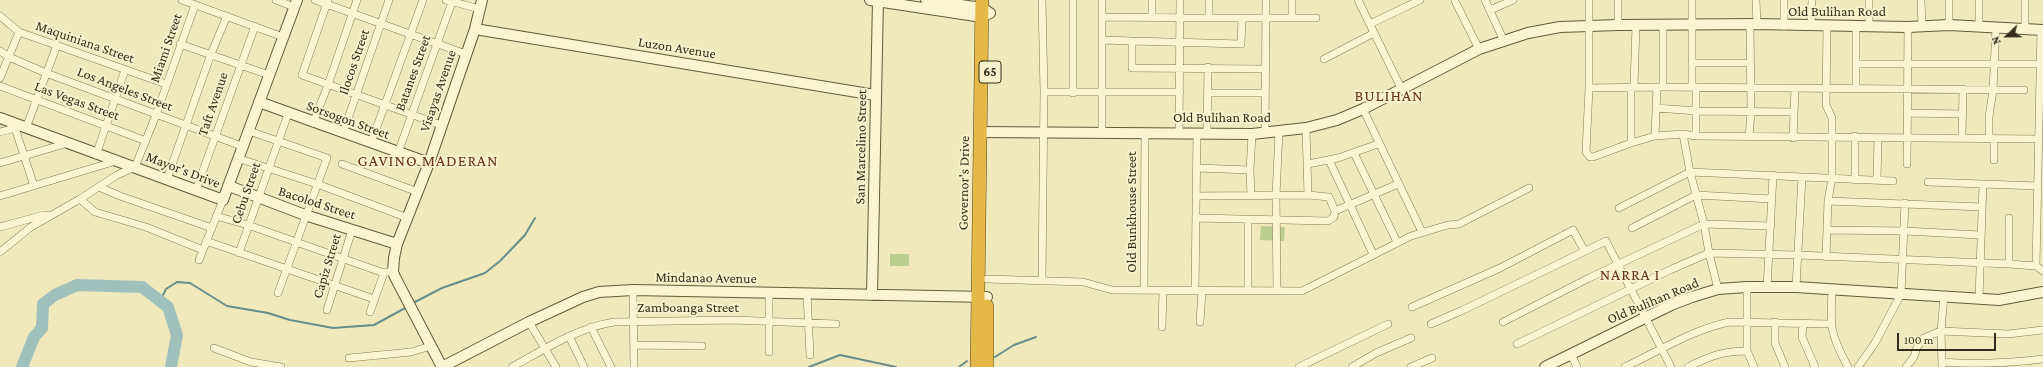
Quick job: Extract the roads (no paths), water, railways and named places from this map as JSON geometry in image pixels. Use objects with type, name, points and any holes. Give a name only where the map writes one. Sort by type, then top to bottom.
[{"type":"highway","name":"Governor's Drive","points":[[985,7],[983,297],[987,367]]},
{"type":"highway","name":"Governor's Drive","points":[[977,367],[983,297],[987,279],[985,132]]},
{"type":"street","points":[[182,0],[283,37]]},
{"type":"street","points":[[276,0],[296,4]]},
{"type":"street","points":[[315,0],[328,2],[353,14],[411,33],[466,54]]},
{"type":"street","points":[[313,122],[328,85],[357,0]]},
{"type":"street","name":"Ilocos Street","points":[[343,133],[389,0]]},
{"type":"street","points":[[371,143],[423,0]]},
{"type":"street","points":[[875,0],[985,7]]},
{"type":"street","name":"San Marcelino Street","points":[[872,295],[875,0]]},
{"type":"street","points":[[926,0],[985,7]]},
{"type":"street","points":[[1042,0],[1044,92],[1042,281]]},
{"type":"street","points":[[1073,0],[1073,93]]},
{"type":"street","points":[[1102,0],[1102,133]]},
{"type":"street","points":[[1152,0],[1152,17]]},
{"type":"street","points":[[1179,133],[1181,68],[1180,0]]},
{"type":"street","points":[[1208,18],[1209,0]]},
{"type":"street","points":[[1265,134],[1264,93],[1266,68],[1266,0]]},
{"type":"street","points":[[1292,0],[1292,18]]},
{"type":"street","points":[[1358,0],[1402,90]]},
{"type":"street","points":[[1370,24],[1420,0]]},
{"type":"street","points":[[1485,0],[1504,41]]},
{"type":"street","points":[[1490,10],[1513,0]]},
{"type":"street","points":[[1590,0],[1587,155],[1593,157],[1655,136],[1683,134],[1696,136],[1793,138],[1855,136],[1878,138],[1962,137],[1991,139],[2039,139]]},
{"type":"street","points":[[1618,0],[1618,25]]},
{"type":"street","points":[[1692,0],[1692,63],[1698,111],[1696,136]]},
{"type":"street","points":[[1749,137],[1751,112],[1750,63],[1756,0]]},
{"type":"street","points":[[1784,0],[1784,26]]},
{"type":"street","points":[[1811,26],[1812,0]]},
{"type":"street","points":[[1869,0],[1869,25]]},
{"type":"street","points":[[1921,0],[1922,26]]},
{"type":"street","points":[[1949,0],[1949,25]]},
{"type":"street","points":[[1979,0],[1979,27]]},
{"type":"street","points":[[2024,30],[2025,0]]},
{"type":"street","points":[[449,1],[481,5]]},
{"type":"street","name":"Batanes Street","points":[[398,153],[438,43],[449,1]]},
{"type":"street","points":[[1456,1],[1479,49]]},
{"type":"street","points":[[328,2],[302,75],[356,95],[412,113],[442,125]]},
{"type":"street","name":"Miami Street","points":[[135,167],[156,115],[195,4]]},
{"type":"street","name":"Mayor's Drive","points":[[0,118],[96,154],[167,178],[223,200],[230,186],[259,102],[296,4]]},
{"type":"street","name":"Visayas Avenue","points":[[389,272],[397,244],[429,163],[481,5]]},
{"type":"street","name":"Maquiniana Street","points":[[0,16],[19,32],[166,84]]},
{"type":"street","points":[[167,178],[210,54],[226,16]]},
{"type":"street","points":[[1102,17],[1242,19],[1316,18]]},
{"type":"street","points":[[1103,40],[1241,44],[1242,19]]},
{"type":"street","name":"Old Bulihan Road","points":[[985,132],[1265,134],[1306,128],[1337,120],[1363,110],[1479,49],[1528,33],[1554,28],[1590,25],[1754,24],[1784,26],[1869,25],[1908,27],[1949,25],[2042,30]]},
{"type":"street","points":[[1631,143],[1636,25]]},
{"type":"street","points":[[1655,136],[1656,108],[1660,87],[1663,25]]},
{"type":"street","points":[[1826,256],[1828,201],[1832,178],[1832,118],[1826,105],[1827,25]]},
{"type":"street","name":"Taft Avenue","points":[[196,190],[255,26]]},
{"type":"street","points":[[1856,26],[1856,89]]},
{"type":"street","points":[[1906,164],[1908,138],[1908,27]]},
{"type":"street","points":[[1994,160],[1989,117],[1993,90],[1993,64],[1996,28]]},
{"type":"street","name":"Luzon Avenue","points":[[474,29],[875,95]]},
{"type":"street","points":[[2036,266],[2040,238],[2041,210],[2038,186],[2042,30]]},
{"type":"street","points":[[0,78],[19,32]]},
{"type":"street","points":[[1324,59],[1374,34]]},
{"type":"street","points":[[1132,41],[1132,68],[1266,68]]},
{"type":"street","points":[[180,44],[269,75]]},
{"type":"street","points":[[34,186],[24,156],[21,127],[37,100],[57,45]]},
{"type":"street","name":"Los Angeles Street","points":[[0,51],[9,57],[46,73],[244,147]]},
{"type":"street","points":[[1692,63],[1750,63]]},
{"type":"street","points":[[1857,64],[2040,64]]},
{"type":"street","points":[[1200,322],[1196,196],[1197,168],[1208,93],[1208,68]]},
{"type":"street","points":[[96,154],[108,126],[115,98],[126,70]]},
{"type":"street","name":"Las Vegas Street","points":[[0,86],[146,141]]},
{"type":"street","points":[[1589,88],[1694,87],[2024,90]]},
{"type":"street","points":[[1793,138],[1795,88]]},
{"type":"street","points":[[1962,137],[1963,89]]},
{"type":"street","points":[[1044,92],[1180,92]]},
{"type":"street","points":[[1208,93],[1264,93]]},
{"type":"street","name":"Sorsogon Street","points":[[259,102],[288,114],[429,163]]},
{"type":"street","points":[[1656,108],[1698,111],[1794,112]]},
{"type":"street","points":[[1363,110],[1378,144],[1422,232]]},
{"type":"street","points":[[1908,113],[1963,114]]},
{"type":"street","name":"Cebu Street","points":[[239,252],[288,114]]},
{"type":"street","points":[[0,132],[21,127]]},
{"type":"street","points":[[1306,128],[1308,195]]},
{"type":"street","points":[[249,131],[327,158],[295,242],[278,293]]},
{"type":"street","points":[[1277,290],[1276,195],[1279,132]]},
{"type":"street","name":"Old Bunkhouse Street","points":[[1144,290],[1145,133]]},
{"type":"street","points":[[1250,195],[1252,134]]},
{"type":"street","points":[[1683,134],[1690,172],[1704,224],[1708,253],[1718,289]]},
{"type":"street","points":[[1855,136],[1855,180]]},
{"type":"street","points":[[1878,138],[1878,180]]},
{"type":"street","points":[[0,163],[68,143]]},
{"type":"street","points":[[1308,164],[1354,153],[1378,144]]},
{"type":"street","points":[[1354,153],[1398,242]]},
{"type":"street","points":[[240,159],[317,184],[408,218]]},
{"type":"street","points":[[1328,160],[1373,254]]},
{"type":"street","points":[[0,196],[116,161]]},
{"type":"street","points":[[342,164],[418,192]]},
{"type":"street","points":[[0,252],[31,226],[135,167]]},
{"type":"street","points":[[1197,168],[1250,170]]},
{"type":"street","points":[[1619,208],[1690,172],[1893,181]]},
{"type":"street","points":[[1767,288],[1767,254],[1771,226],[1773,175]]},
{"type":"street","points":[[1796,287],[1802,177]]},
{"type":"street","points":[[1928,182],[2038,186]]},
{"type":"street","points":[[1335,211],[1398,184]]},
{"type":"street","points":[[1979,298],[1980,235],[1983,184]]},
{"type":"street","name":"Bacolod Street","points":[[230,186],[258,198],[306,215],[397,244]]},
{"type":"street","points":[[99,187],[120,196],[212,228]]},
{"type":"street","points":[[987,279],[1083,282],[1112,290],[1302,291],[1398,242],[1422,232],[1459,224],[1529,188]]},
{"type":"street","points":[[1196,196],[1308,195],[1329,197],[1335,211],[1334,217],[1328,221],[1196,218]]},
{"type":"street","points":[[1632,228],[1696,195],[1772,199]]},
{"type":"street","points":[[80,199],[95,212],[146,227],[203,250]]},
{"type":"street","points":[[199,260],[223,200]]},
{"type":"street","points":[[1828,201],[1982,207]]},
{"type":"street","points":[[1858,367],[1875,343],[1901,294],[1904,259],[1905,203]]},
{"type":"street","points":[[0,227],[44,215],[52,215]]},
{"type":"street","points":[[216,216],[248,225],[343,260],[389,272],[442,367]]},
{"type":"street","points":[[2008,264],[2009,218]]},
{"type":"street","points":[[1248,219],[1248,290]]},
{"type":"street","points":[[1503,322],[1618,264],[1704,224],[1771,226]]},
{"type":"street","name":"Capiz Street","points":[[327,310],[352,230]]},
{"type":"street","points":[[1412,307],[1500,268],[1573,230],[1584,250]]},
{"type":"street","points":[[1828,230],[1905,231],[1980,235]]},
{"type":"street","points":[[1430,324],[1463,310],[1606,240],[1671,367]]},
{"type":"street","points":[[206,241],[374,299]]},
{"type":"street","points":[[1517,344],[1708,253],[1826,256],[2008,264],[2036,266],[2043,271]]},
{"type":"street","points":[[370,312],[374,299],[389,272]]},
{"type":"street","points":[[1747,287],[1747,351],[1754,367]]},
{"type":"street","name":"Old Bulihan Road","points":[[1545,367],[1692,296],[1718,289],[1747,287],[1796,287],[1999,300],[2043,292]]},
{"type":"street","points":[[633,290],[634,367]]},
{"type":"street","name":"Mindanao Avenue","points":[[442,367],[529,322],[583,297],[599,292],[633,290],[983,297]]},
{"type":"street","points":[[1162,327],[1163,290]]},
{"type":"street","points":[[1832,290],[1830,324],[1835,342],[1848,367]]},
{"type":"street","points":[[769,293],[770,352]]},
{"type":"street","points":[[807,294],[810,355]]},
{"type":"street","points":[[1944,296],[1941,331],[1942,364],[1973,366],[2043,359]]},
{"type":"street","name":"Zamboanga Street","points":[[512,367],[569,336],[591,327],[614,322],[770,321],[836,324]]},
{"type":"street","points":[[1625,367],[1639,364],[1661,348],[1713,325],[1747,321],[1830,324]]},
{"type":"street","points":[[529,322],[546,348],[556,367]]},
{"type":"street","points":[[1775,322],[1775,343],[1785,367]]},
{"type":"street","points":[[1298,367],[1388,324]]},
{"type":"street","points":[[1803,324],[1802,337],[1815,367]]},
{"type":"street","points":[[591,327],[612,367]]},
{"type":"street","points":[[1913,367],[1917,347],[1924,338],[1941,331],[2008,334],[2043,330]]},
{"type":"street","points":[[569,336],[584,367]]},
{"type":"street","points":[[1352,367],[1376,353],[1411,338]]},
{"type":"street","points":[[634,345],[702,346]]},
{"type":"street","points":[[349,358],[411,352],[431,346]]},
{"type":"street","points":[[214,348],[251,362],[280,367]]},
{"type":"street","points":[[1688,367],[1711,356],[1727,351],[1747,351]]},
{"type":"street","points":[[1571,354],[1577,367]]},
{"type":"street","points":[[1906,367],[1914,357]]},
{"type":"street","points":[[1411,367],[1425,364],[1432,358]]},
{"type":"waterway","points":[[413,303],[442,288],[485,273],[500,261],[525,235],[535,218]]},
{"type":"waterway","points":[[160,301],[166,289],[177,282],[190,283],[227,306],[268,313],[290,320],[333,328],[374,325],[407,307]]},
{"type":"waterway","points":[[22,367],[34,337],[42,328],[43,304],[55,295],[77,285],[142,287],[168,307],[177,335],[171,367]]},
{"type":"waterway","points":[[995,357],[1014,345],[1036,337]]},
{"type":"waterway","points":[[809,367],[840,355],[896,367]]},
{"type":"waterway","points":[[959,367],[967,361]]},
{"type":"district","name":"BULIHAN","points":[[1389,96]]},
{"type":"district","name":"GAVINO MADERAN","points":[[428,161]]},
{"type":"district","name":"NARRA I","points":[[1630,275]]}]
